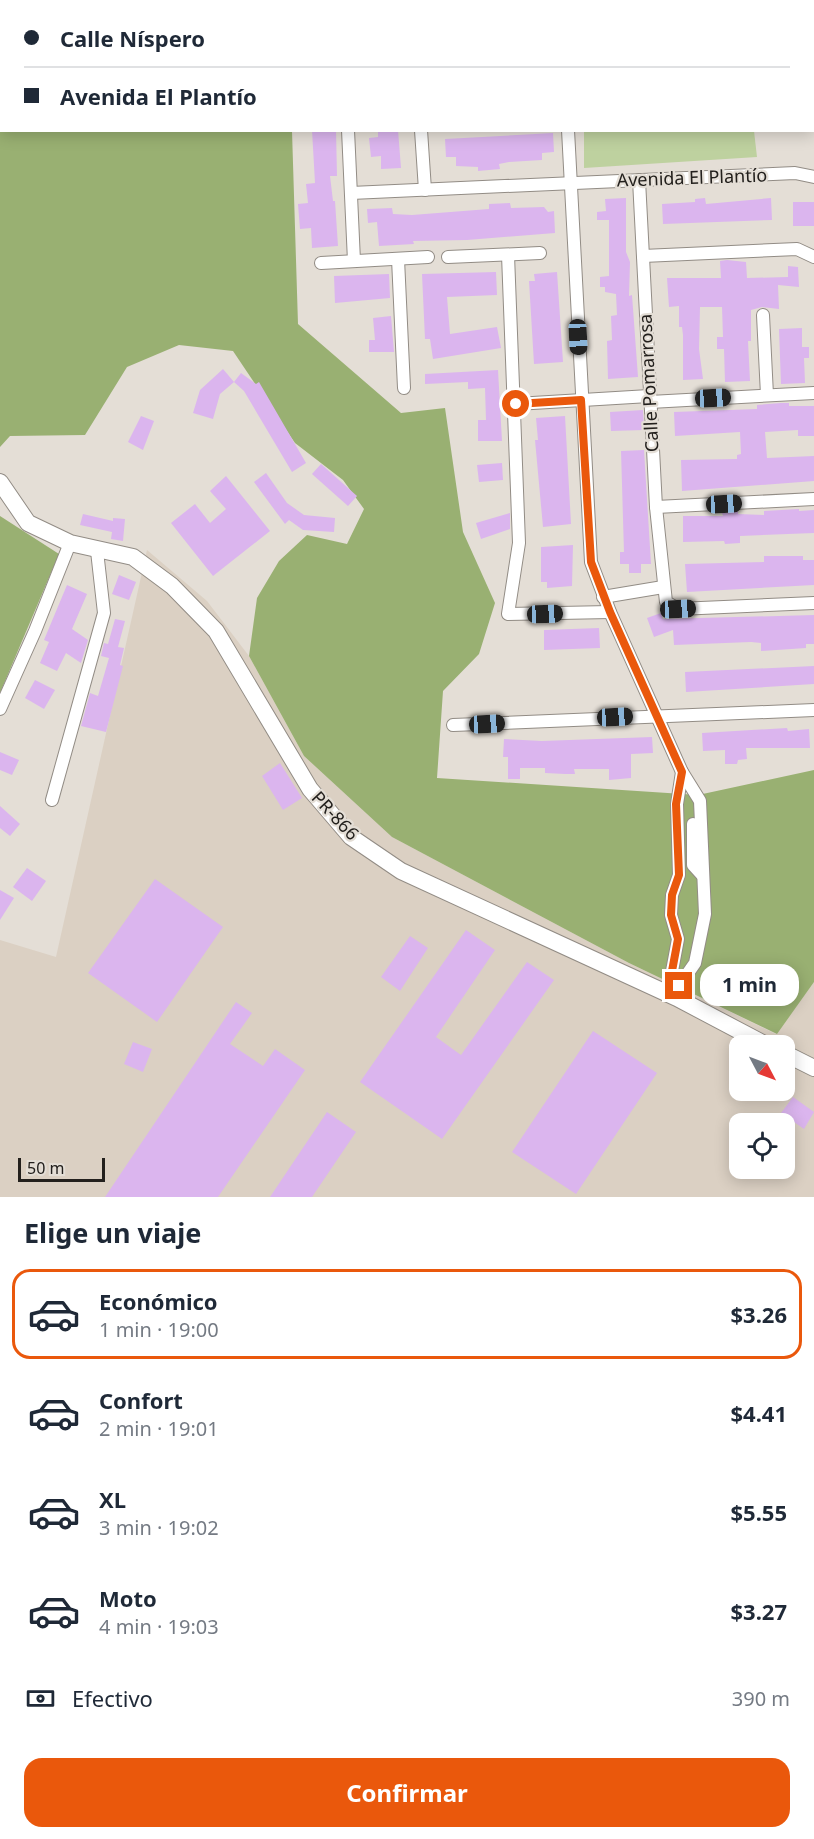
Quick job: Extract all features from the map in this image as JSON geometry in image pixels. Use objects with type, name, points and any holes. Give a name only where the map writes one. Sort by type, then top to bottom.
[{"type":"street","points":[[348,132],[354,261]]},
{"type":"street","points":[[422,132],[425,190]]},
{"type":"street","points":[[568,132],[591,562],[603,597],[682,772],[700,801],[705,914],[695,963],[678,992]]},
{"type":"street","name":"Avenida El Plantío","points":[[351,193],[795,173],[814,177]]},
{"type":"street","name":"Calle Pomarrosa","points":[[639,180],[656,507],[663,587]]},
{"type":"street","points":[[643,256],[797,249],[814,257]]},
{"type":"street","points":[[448,257],[540,253]]},
{"type":"street","points":[[508,255],[516,404],[519,543],[508,614],[610,612]]},
{"type":"street","points":[[321,263],[428,257]]},
{"type":"street","points":[[398,259],[404,388]]},
{"type":"street","points":[[763,315],[767,395]]},
{"type":"street","points":[[516,404],[814,393]]},
{"type":"street","name":"PR-866","points":[[0,482],[28,524],[70,543],[133,556],[172,586],[216,631],[310,789],[351,837],[401,871],[678,992],[750,1035]]},
{"type":"street","points":[[656,507],[814,499]]},
{"type":"street","points":[[0,708],[35,631],[70,543]]},
{"type":"street","points":[[52,800],[104,613],[97,550]]},
{"type":"street","points":[[603,597],[663,587],[666,602],[678,609],[814,603]]},
{"type":"street","points":[[453,725],[814,710]]},
{"type":"street","points":[[678,992],[672,971],[678,939],[671,915],[672,895],[679,875],[676,804],[682,772]]},
{"type":"street","points":[[679,875],[703,876]]},
{"type":"street","points":[[678,939],[699,942]]},
{"type":"street","points":[[795,1058],[814,1068]]},
{"type":"shaded area","points":[[147,550],[207,601],[249,656],[304,756],[392,837],[629,963],[776,1034],[814,982],[814,1197],[0,1197],[0,940],[56,957]]},
{"type":"green space","points":[[0,132],[292,132],[298,324],[401,413],[445,408],[463,532],[495,603],[479,654],[443,691],[437,778],[698,795],[814,770],[814,982],[777,1034],[629,963],[392,837],[304,756],[249,656],[257,598],[279,561],[307,535],[347,544],[364,509],[343,480],[295,443],[233,351],[179,345],[127,367],[85,435],[10,436],[0,447]]},
{"type":"green space","points":[[584,132],[754,132],[757,157],[584,168]]},
{"type":"green space","points":[[0,516],[59,554],[0,693]]},
{"type":"building","points":[[312,132],[336,132],[337,176],[330,176],[333,201],[335,201],[338,246],[312,248],[311,228],[300,229],[298,204],[308,203],[306,184],[315,183]]},
{"type":"building","points":[[378,132],[398,132],[401,168],[381,169],[381,156],[371,157],[369,138],[378,137]]},
{"type":"building","points":[[553,133],[554,152],[542,153],[542,160],[509,162],[499,164],[500,169],[478,171],[478,167],[456,166],[456,157],[446,157],[445,139]]},
{"type":"building","points":[[626,198],[626,252],[630,262],[629,296],[632,295],[638,377],[608,379],[607,341],[612,340],[611,316],[617,315],[616,294],[605,292],[605,287],[600,287],[600,277],[609,276],[609,220],[597,220],[597,212],[606,211],[605,199]]},
{"type":"building","points":[[705,198],[706,204],[771,198],[772,220],[663,224],[662,204],[695,202],[695,199]]},
{"type":"building","points":[[793,202],[814,202],[814,226],[793,226]]},
{"type":"building","points":[[510,203],[511,208],[544,207],[548,212],[554,211],[555,233],[467,240],[413,241],[414,244],[379,246],[377,222],[368,223],[367,209],[392,208],[393,214],[412,215],[489,209],[489,204]]},
{"type":"building","points":[[720,261],[746,262],[747,278],[788,277],[788,266],[798,267],[799,287],[778,285],[779,309],[762,307],[751,310],[751,341],[748,341],[750,381],[725,382],[724,349],[717,349],[717,337],[723,337],[722,307],[700,307],[699,349],[703,379],[683,380],[683,335],[682,327],[679,327],[679,306],[669,307],[667,278],[721,278]]},
{"type":"building","points":[[496,272],[497,295],[447,297],[450,334],[497,327],[501,348],[433,359],[430,339],[425,339],[422,274]]},
{"type":"building","points":[[557,272],[563,362],[534,364],[529,281],[535,281],[534,274]]},
{"type":"building","points":[[389,274],[390,298],[335,303],[334,276]]},
{"type":"building","points":[[391,316],[394,352],[369,352],[369,340],[375,340],[373,318]]},
{"type":"building","points":[[802,328],[802,347],[809,347],[809,358],[804,358],[805,383],[781,384],[779,329]]},
{"type":"building","points":[[223,369],[234,382],[220,394],[213,419],[193,413],[200,390]]},
{"type":"building","points":[[498,370],[502,441],[478,441],[478,420],[486,420],[485,388],[468,389],[468,382],[425,384],[425,374]]},
{"type":"building","points":[[241,373],[256,384],[259,382],[306,463],[292,472],[244,391],[234,382]]},
{"type":"building","points":[[789,403],[789,406],[814,406],[814,436],[798,436],[798,430],[765,432],[767,458],[814,456],[814,481],[682,491],[681,460],[737,459],[737,455],[741,454],[740,432],[675,436],[674,412],[757,409],[757,405]]},
{"type":"building","points":[[643,410],[644,430],[611,431],[610,412]]},
{"type":"building","points":[[141,416],[154,421],[143,450],[128,442]]},
{"type":"building","points":[[565,416],[571,524],[543,527],[535,440],[538,440],[536,418]]},
{"type":"building","points":[[644,450],[651,564],[641,564],[641,573],[629,573],[629,564],[620,564],[620,552],[624,552],[621,451]]},
{"type":"building","points":[[502,463],[503,480],[479,482],[477,465]]},
{"type":"building","points":[[321,464],[357,496],[348,506],[312,474]]},
{"type":"building","points":[[266,473],[287,503],[304,515],[335,518],[334,532],[303,530],[289,520],[285,524],[254,482]]},
{"type":"building","points":[[226,476],[270,531],[213,576],[171,523],[195,504],[210,523],[226,509],[210,491]]},
{"type":"building","points":[[799,509],[799,511],[814,510],[814,533],[740,536],[740,543],[683,542],[683,516],[723,516],[722,513],[738,511],[738,514],[764,515],[764,511]]},
{"type":"building","points":[[510,513],[510,529],[481,539],[476,523]]},
{"type":"building","points":[[83,514],[113,521],[113,518],[125,519],[123,541],[111,539],[112,532],[80,525]]},
{"type":"building","points":[[573,545],[572,586],[547,588],[547,582],[541,582],[541,547]]},
{"type":"building","points":[[764,556],[803,556],[803,560],[814,560],[814,585],[687,592],[685,564],[764,562]]},
{"type":"building","points":[[119,575],[136,582],[129,600],[112,594]]},
{"type":"building","points":[[67,585],[87,594],[72,629],[88,640],[81,663],[66,653],[57,671],[40,663],[49,642],[44,640]]},
{"type":"building","points":[[661,613],[663,619],[814,615],[814,644],[806,644],[806,648],[761,651],[761,643],[751,642],[674,645],[673,630],[654,637],[647,618]]},
{"type":"building","points":[[115,619],[125,621],[118,647],[124,648],[120,665],[123,666],[106,732],[81,726],[90,693],[98,696],[109,658],[101,656],[104,643],[108,644]]},
{"type":"building","points":[[599,628],[600,648],[544,650],[544,630]]},
{"type":"building","points":[[814,666],[814,684],[686,692],[685,672]]},
{"type":"building","points":[[35,680],[55,690],[44,709],[25,698]]},
{"type":"building","points":[[787,728],[788,731],[809,729],[810,748],[746,748],[747,759],[738,760],[737,764],[725,764],[725,750],[703,751],[702,733]]},
{"type":"building","points":[[652,737],[653,753],[631,754],[631,778],[609,780],[609,769],[574,769],[575,774],[565,774],[545,773],[545,768],[520,768],[520,779],[508,779],[508,757],[503,757],[504,739],[542,741]]},
{"type":"building","points":[[0,752],[19,760],[12,775],[0,770]]},
{"type":"building","points":[[280,763],[302,798],[283,810],[262,776]]},
{"type":"building","points":[[0,806],[20,824],[10,836],[0,828]]},
{"type":"building","points":[[27,868],[46,881],[32,901],[13,887]]},
{"type":"building","points":[[155,879],[223,927],[157,1022],[88,973]]},
{"type":"building","points":[[0,890],[14,898],[0,920]]},
{"type":"building","points":[[466,930],[495,950],[436,1037],[461,1055],[527,962],[554,980],[442,1139],[360,1082]]},
{"type":"building","points":[[410,936],[428,948],[400,991],[381,977]]},
{"type":"building","points":[[236,1002],[252,1013],[230,1044],[263,1066],[275,1049],[305,1070],[218,1197],[105,1197]]},
{"type":"building","points":[[593,1031],[657,1073],[576,1194],[512,1152]]},
{"type":"building","points":[[133,1042],[152,1049],[143,1072],[124,1064]]},
{"type":"building","points":[[795,1098],[814,1112],[804,1129],[795,1123],[795,1113],[781,1113],[790,1101],[795,1101]]},
{"type":"building","points":[[327,1112],[356,1132],[312,1197],[270,1197]]},
{"type":"route","points":[[516,404],[581,400],[591,562],[603,597],[682,772],[676,804],[679,875],[672,895],[671,915],[678,939],[672,971],[679,986]]}]
